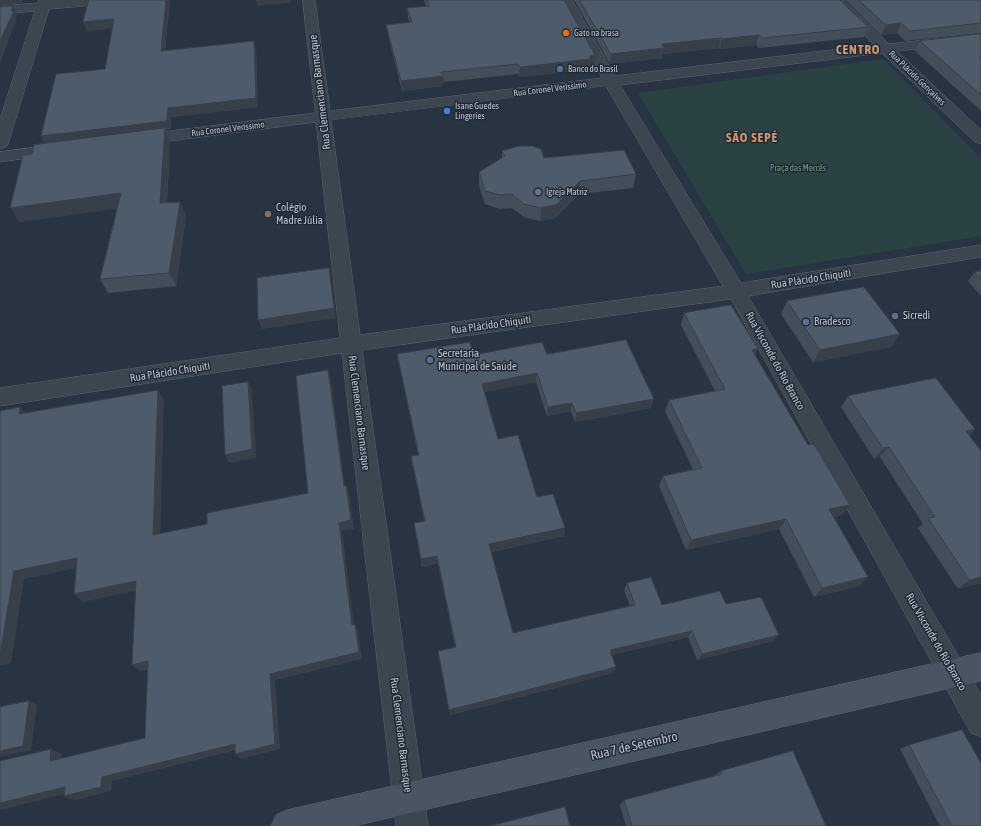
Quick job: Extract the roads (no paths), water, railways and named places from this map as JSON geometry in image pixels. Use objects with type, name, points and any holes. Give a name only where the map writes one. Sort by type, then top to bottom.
[{"type":"main road","name":"Rua 7 de Setembro","points":[[287,826],[411,812],[981,667]]},
{"type":"street","points":[[0,10],[44,3],[107,0]]},
{"type":"street","name":"Rua Clemenciano Barnasque","points":[[309,0],[350,344],[411,812]]},
{"type":"street","name":"Rua Visconde do Rio Branco","points":[[566,0],[610,81],[736,291],[981,723]]},
{"type":"street","name":"Rua Plácido Gonçalves","points":[[835,0],[981,139]]},
{"type":"street","points":[[0,144],[44,3]]},
{"type":"street","name":"Rua Coronel Veríssimo","points":[[126,141],[610,81],[639,79],[886,48],[981,38]]},
{"type":"street","points":[[0,157],[79,147]]},
{"type":"street","name":"Rua Plácido Chiquiti","points":[[0,397],[350,344],[736,291],[981,252]]},
{"type":"place","name":"Gato na brasa","points":[[566,33]]},
{"type":"place","name":"Banco do Brasil","points":[[560,69]]},
{"type":"place","name":"Isane Guedes Lingeries","points":[[447,111]]},
{"type":"place","name":"Igreja Matriz","points":[[538,192]]},
{"type":"place","name":"Colégio Madre Júlia","points":[[268,214]]},
{"type":"place","name":"Sicredi","points":[[895,316]]},
{"type":"place","name":"Bradesco","points":[[806,322]]},
{"type":"place","name":"Secretaria Municipal de Saúde","points":[[430,360]]},
{"type":"district","name":"CENTRO","points":[[858,50]]},
{"type":"district","name":"SÃO SEPÉ","points":[[752,138]]},
{"type":"park label","name":"Praça das Mercês","points":[[798,168]]}]
